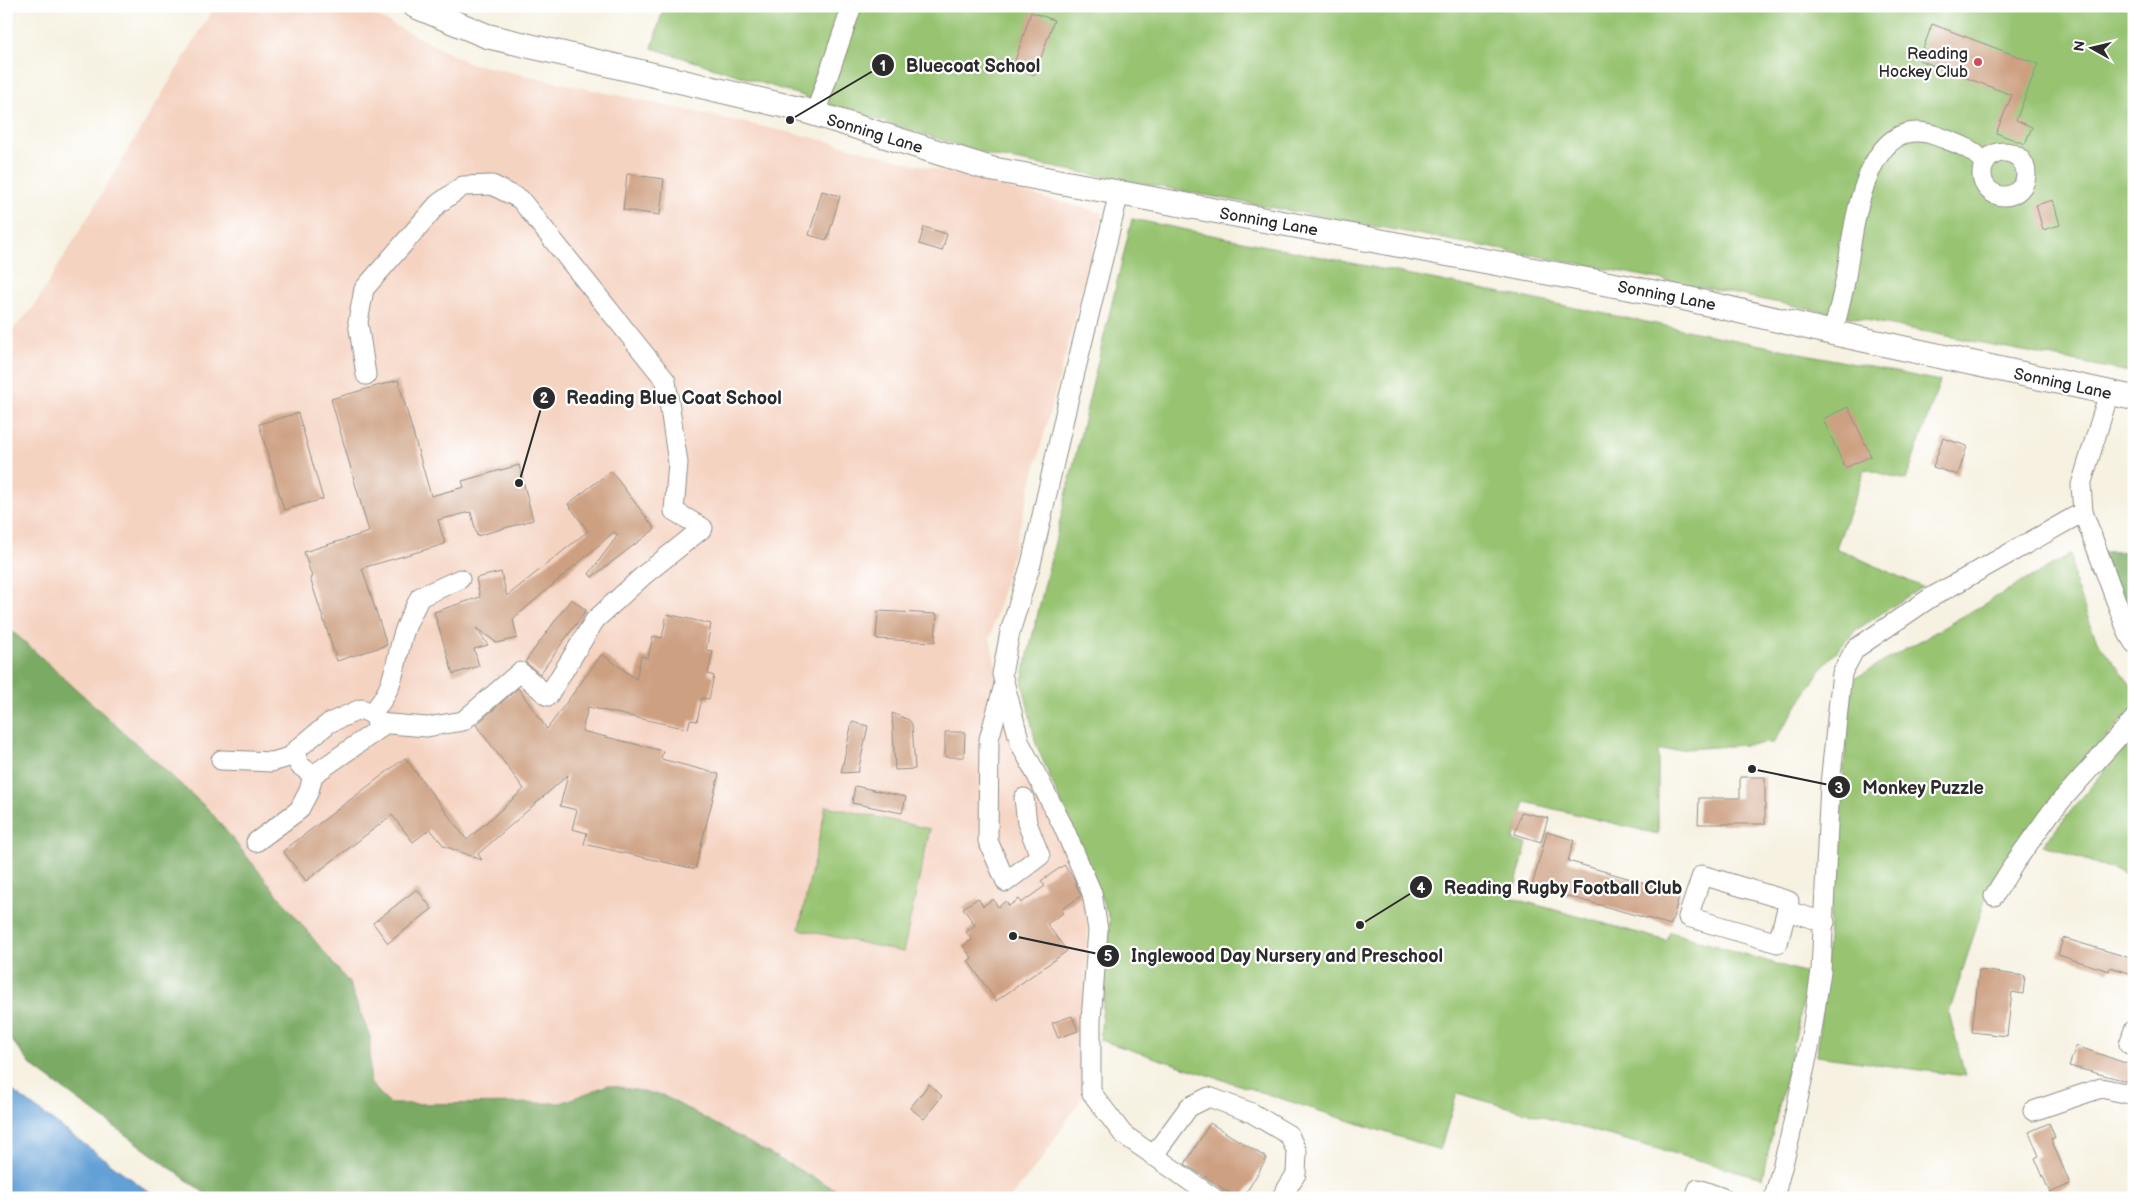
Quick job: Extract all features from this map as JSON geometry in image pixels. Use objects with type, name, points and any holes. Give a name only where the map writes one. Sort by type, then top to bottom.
[{"type":"main road","name":"Sonning Lane","points":[[415,6],[487,36],[815,114],[991,169],[1684,298],[1833,333],[2134,398]]},
{"type":"street","points":[[815,114],[852,6]]},
{"type":"street","points":[[1833,333],[1847,271],[1856,211],[1868,173],[1886,147],[1905,133],[1929,133],[1974,150],[1985,163]]},
{"type":"street","points":[[313,775],[299,765],[294,751],[329,723],[361,709],[374,718],[427,727],[463,721],[520,672],[548,696],[595,620],[644,575],[703,528],[674,511],[678,463],[666,381],[520,199],[492,185],[463,186],[438,204],[364,290],[358,322],[366,375]]},
{"type":"street","points":[[1119,193],[1068,401],[1031,564],[1010,632],[1002,674],[1020,743],[1063,826],[1092,893],[1098,930],[1091,1020],[1092,1092],[1124,1134],[1214,1198]]},
{"type":"street","points":[[2109,393],[2082,485],[2083,512],[2128,632],[2134,643]]},
{"type":"street","points":[[1774,1198],[1790,1137],[1810,1042],[1821,972],[1825,922],[1830,784],[1842,673],[1855,649],[1930,598],[2083,512]]},
{"type":"street","points":[[256,842],[299,810],[313,775],[379,729],[374,718],[394,675],[404,631],[420,597],[460,579]]},
{"type":"street","points":[[1005,684],[989,739],[988,841],[1006,882],[1040,856],[1027,823],[1024,798]]},
{"type":"street","points":[[1994,896],[2016,861],[2052,811],[2134,719]]},
{"type":"street","points":[[221,760],[272,762],[296,755]]},
{"type":"street","points":[[1702,875],[1790,901],[1787,911],[1778,943],[1688,917],[1702,875]]},
{"type":"street","points":[[1787,911],[1825,922]]},
{"type":"street","points":[[2134,1030],[2129,1044],[2134,1046]]},
{"type":"street","points":[[2033,1111],[2101,1088],[2134,1095]]},
{"type":"street","points":[[1153,1156],[1189,1107],[1209,1097],[1252,1113],[1289,1135],[1297,1152],[1296,1174],[1281,1198]]},
{"type":"street","points":[[1695,1198],[1698,1189],[1724,1198]]},
{"type":"shaded area","points":[[215,6],[356,6],[469,63],[815,138],[1103,213],[990,638],[1002,696],[1088,895],[1085,1092],[1040,1162],[1010,1198],[851,1198],[782,1159],[608,1085],[561,1103],[390,1104],[370,1083],[370,1037],[210,811],[19,637],[6,628],[6,337],[33,308]]},
{"type":"green space","points":[[664,6],[2134,6],[2134,373],[1618,271],[992,156],[652,48]]},
{"type":"green space","points":[[1132,219],[1940,381],[1906,480],[1865,469],[1836,548],[1922,587],[1856,630],[1824,665],[1773,743],[1658,751],[1658,834],[1525,802],[1513,840],[1527,844],[1512,898],[1667,941],[1670,932],[1810,974],[1762,1178],[1457,1093],[1440,1150],[1100,1040],[1110,919],[1036,744],[1022,680]]},
{"type":"green space","points":[[2134,551],[2134,646],[2102,552]]},
{"type":"green space","points":[[2071,554],[2075,584],[2097,641],[2134,689],[2134,708],[2087,757],[1985,900],[1949,1013],[1965,1076],[1817,1056],[1852,680]]},
{"type":"green space","points":[[6,628],[19,637],[210,811],[349,983],[370,1037],[370,1083],[390,1104],[561,1103],[608,1085],[662,1095],[851,1198],[211,1198],[31,1065],[6,1033]]},
{"type":"green space","points":[[2134,735],[2134,877],[2043,845]]},
{"type":"green space","points":[[826,806],[930,829],[903,952],[799,929]]},
{"type":"water","points":[[6,1082],[14,1092],[157,1198],[6,1198]]},
{"type":"building","points":[[1031,12],[1054,20],[1035,75],[1013,67]]},
{"type":"building","name":"Reading Hockey Club","points":[[1932,24],[2038,64],[2016,120],[2032,127],[2025,144],[1996,133],[2012,95],[1919,60]]},
{"type":"building","points":[[627,174],[664,179],[660,215],[623,210]]},
{"type":"building","points":[[822,191],[840,196],[827,240],[809,235]]},
{"type":"building","points":[[2053,200],[2060,225],[2043,230],[2036,205]]},
{"type":"building","points":[[924,227],[947,234],[942,251],[919,244]]},
{"type":"building","points":[[398,380],[431,496],[464,487],[462,481],[519,465],[533,520],[477,536],[471,512],[438,520],[445,544],[362,568],[387,645],[337,661],[310,578],[312,577],[304,552],[369,532],[331,399]]},
{"type":"building","points":[[1848,407],[1871,456],[1845,468],[1823,419]]},
{"type":"building","points":[[298,413],[323,499],[284,510],[259,424]]},
{"type":"building","points":[[1943,438],[1967,446],[1958,475],[1933,467]]},
{"type":"building","points":[[611,471],[655,529],[592,577],[589,574],[618,535],[614,532],[513,619],[517,638],[497,643],[476,628],[488,645],[474,649],[479,666],[453,674],[434,612],[480,597],[476,578],[501,572],[507,596],[588,531],[568,504]]},
{"type":"building","points":[[571,599],[586,610],[540,674],[525,662]]},
{"type":"building","points":[[878,611],[937,614],[935,642],[876,639]]},
{"type":"building","points":[[667,614],[711,624],[706,650],[713,651],[708,674],[714,676],[709,699],[702,698],[697,721],[690,720],[688,729],[588,707],[582,731],[663,751],[661,759],[719,774],[695,869],[584,844],[587,833],[572,829],[577,810],[560,806],[568,775],[478,854],[482,860],[444,846],[430,829],[413,842],[392,815],[306,881],[283,851],[405,758],[467,840],[524,789],[476,725],[518,688],[547,729],[602,654],[636,679],[641,656],[648,658],[653,636],[662,638]]},
{"type":"building","points":[[892,713],[909,720],[912,724],[915,769],[895,770]]},
{"type":"building","points":[[852,722],[868,726],[858,772],[841,773]]},
{"type":"building","points":[[945,732],[965,732],[964,757],[945,757]]},
{"type":"building","points":[[1740,777],[1765,777],[1765,824],[1698,824],[1699,798],[1740,798]]},
{"type":"building","points":[[855,786],[906,797],[902,813],[852,803]]},
{"type":"building","points":[[1521,812],[1548,818],[1541,842],[1515,834]]},
{"type":"building","points":[[1547,832],[1574,840],[1568,861],[1680,893],[1671,925],[1532,886]]},
{"type":"building","points":[[1064,865],[1074,879],[1081,896],[1061,910],[1063,913],[1047,924],[1067,951],[996,1001],[968,961],[972,958],[963,946],[972,940],[966,932],[975,925],[963,908],[978,898],[983,906],[993,899],[998,907],[1006,901],[1009,906],[1019,899],[1021,903],[1045,886],[1041,881]]},
{"type":"building","points":[[417,889],[432,909],[388,943],[373,923]]},
{"type":"building","points":[[2063,938],[2134,959],[2134,975],[2110,967],[2109,971],[2058,955]]},
{"type":"building","points":[[1979,970],[2025,976],[2023,994],[2012,992],[2007,1036],[1972,1032]]},
{"type":"building","points":[[1072,1016],[1078,1031],[1058,1038],[1052,1023]]},
{"type":"building","points":[[2076,1046],[2134,1066],[2134,1083],[2069,1066]]},
{"type":"building","points":[[929,1084],[942,1096],[924,1119],[910,1108]]},
{"type":"building","points":[[1210,1123],[1267,1158],[1243,1198],[1237,1198],[1185,1164]]},
{"type":"building","points":[[2049,1123],[2055,1137],[2051,1139],[2070,1184],[2050,1193],[2035,1158],[2039,1156],[2029,1132]]},
{"type":"place","name":"Reading Hockey Club","points":[[1978,62]]},
{"type":"place","name":"Bluecoat School","points":[[790,120]]},
{"type":"place","name":"Reading Blue Coat School","points":[[519,483]]},
{"type":"place","name":"Monkey Puzzle","points":[[1752,769]]},
{"type":"place","name":"Reading Rugby Football Club","points":[[1360,925]]},
{"type":"place","name":"Inglewood Day Nursery and Preschool","points":[[1013,936]]}]
